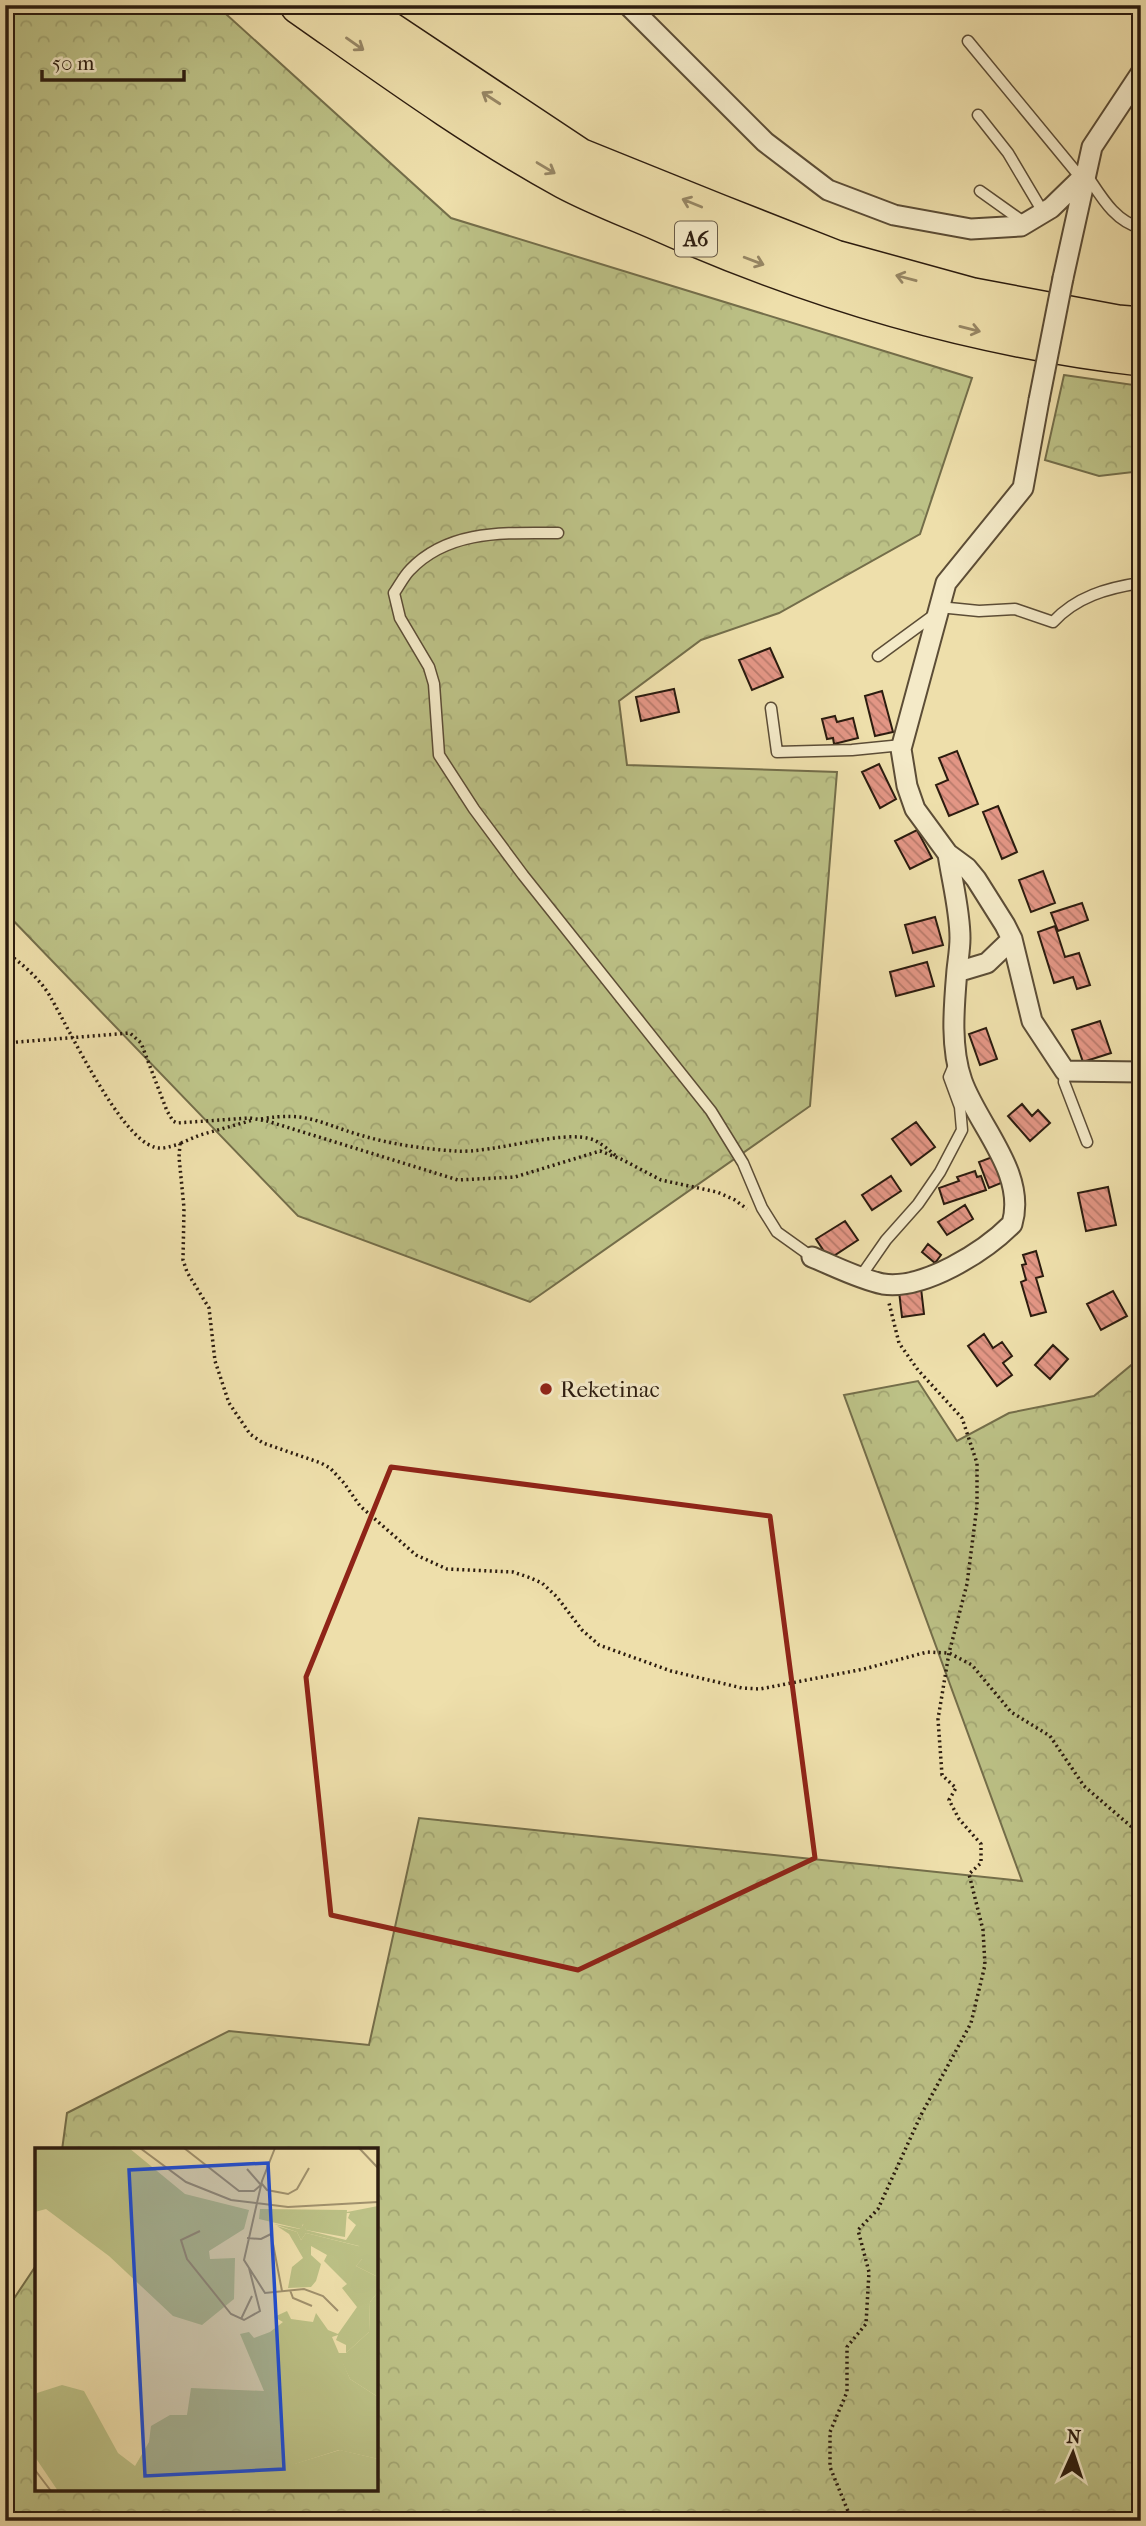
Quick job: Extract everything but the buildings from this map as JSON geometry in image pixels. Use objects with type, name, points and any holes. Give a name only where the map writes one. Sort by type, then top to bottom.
[{"type":"highway","name":"A6","points":[[299,5],[461,117],[567,181],[694,237],[830,290],[973,330],[1090,351],[1141,357]]},
{"type":"highway","name":"A6","points":[[354,5],[579,157],[835,259],[973,297],[1117,324],[1141,326]]},
{"type":"street","points":[[628,5],[765,142],[828,190],[894,215],[971,229],[1021,226],[1043,212],[1084,176]]},
{"type":"street","points":[[1141,73],[1092,147],[1063,278],[1023,488],[946,583],[902,745],[907,786],[915,809],[948,854],[967,868],[976,879],[1012,939],[1032,1021],[1065,1071],[1141,1072]]},
{"type":"street","points":[[812,1257],[884,1284],[897,1284],[925,1279],[953,1267],[1012,1224],[1015,1201],[1011,1181],[997,1147],[962,1082],[957,1060],[954,1039],[961,938],[948,854]]},
{"type":"street","points":[[957,972],[987,963],[1012,939]]},
{"type":"lane","points":[[968,41],[1107,205],[1128,224],[1141,228]]},
{"type":"lane","points":[[978,115],[1008,153],[1043,212]]},
{"type":"lane","points":[[980,191],[1025,223]]},
{"type":"lane","points":[[558,533],[487,533],[441,546],[409,570],[394,593],[400,618],[429,667],[435,684],[439,755],[474,809],[523,875],[711,1111],[743,1163],[762,1208],[777,1232],[812,1257]]},
{"type":"lane","points":[[878,656],[938,610],[1015,609],[1053,622],[1063,611],[1098,591],[1140,583]]},
{"type":"lane","points":[[771,708],[778,752],[852,750],[902,745]]},
{"type":"lane","points":[[861,1276],[886,1240],[918,1204],[962,1129],[960,1107],[949,1077],[957,1060]]},
{"type":"lane","points":[[1065,1071],[1065,1082],[1087,1142]]},
{"type":"path","points":[[5,952],[36,979],[51,997],[70,1037],[121,1117],[145,1143],[155,1148],[167,1148],[257,1119],[283,1115],[314,1118],[360,1135],[401,1144],[457,1151],[485,1151],[567,1137],[585,1138],[596,1141],[621,1159],[661,1180],[717,1192],[735,1200],[777,1232]]},
{"type":"path","points":[[5,1043],[130,1033],[141,1043],[173,1121],[257,1119],[458,1180],[515,1177],[600,1152],[621,1159]]},
{"type":"path","points":[[180,1144],[183,1260],[187,1272],[209,1308],[215,1361],[229,1403],[238,1419],[250,1434],[263,1443],[330,1468],[369,1515],[416,1555],[447,1569],[513,1572],[528,1577],[542,1584],[557,1597],[582,1630],[599,1645],[671,1671],[742,1688],[760,1689],[864,1669],[927,1653],[949,1653],[972,1665],[1011,1712],[1050,1736],[1084,1786],[1141,1835]]},
{"type":"path","points":[[852,2521],[830,2467],[830,2432],[847,2392],[847,2347],[866,2324],[869,2272],[858,2230],[878,2209],[922,2115],[971,2023],[985,1965],[983,1930],[970,1874],[981,1863],[981,1844],[959,1819],[949,1800],[956,1788],[942,1776],[938,1718],[949,1653],[967,1584],[977,1506],[977,1463],[962,1418],[918,1370],[899,1343],[884,1284]]},
{"type":"highlighted area","points":[[391,1467],[770,1516],[815,1858],[578,1970],[331,1915],[306,1677]]},
{"type":"green space","points":[[5,5],[216,5],[451,218],[972,378],[920,534],[779,613],[701,640],[619,701],[627,765],[837,772],[810,1106],[530,1302],[298,1216],[5,912]]},
{"type":"green space","points":[[1064,375],[1141,386],[1141,479],[1133,472],[1099,476],[1045,460]]},
{"type":"green space","points":[[1141,1357],[1141,2521],[5,2521],[5,2312],[35,2267],[35,2491],[378,2491],[378,2148],[62,2148],[67,2113],[229,2031],[369,2045],[419,1818],[1022,1881],[844,1395],[918,1381],[957,1441],[1009,1413],[1094,1396]]},
{"type":"place","name":"Reketinac","points":[[546,1389]]}]
